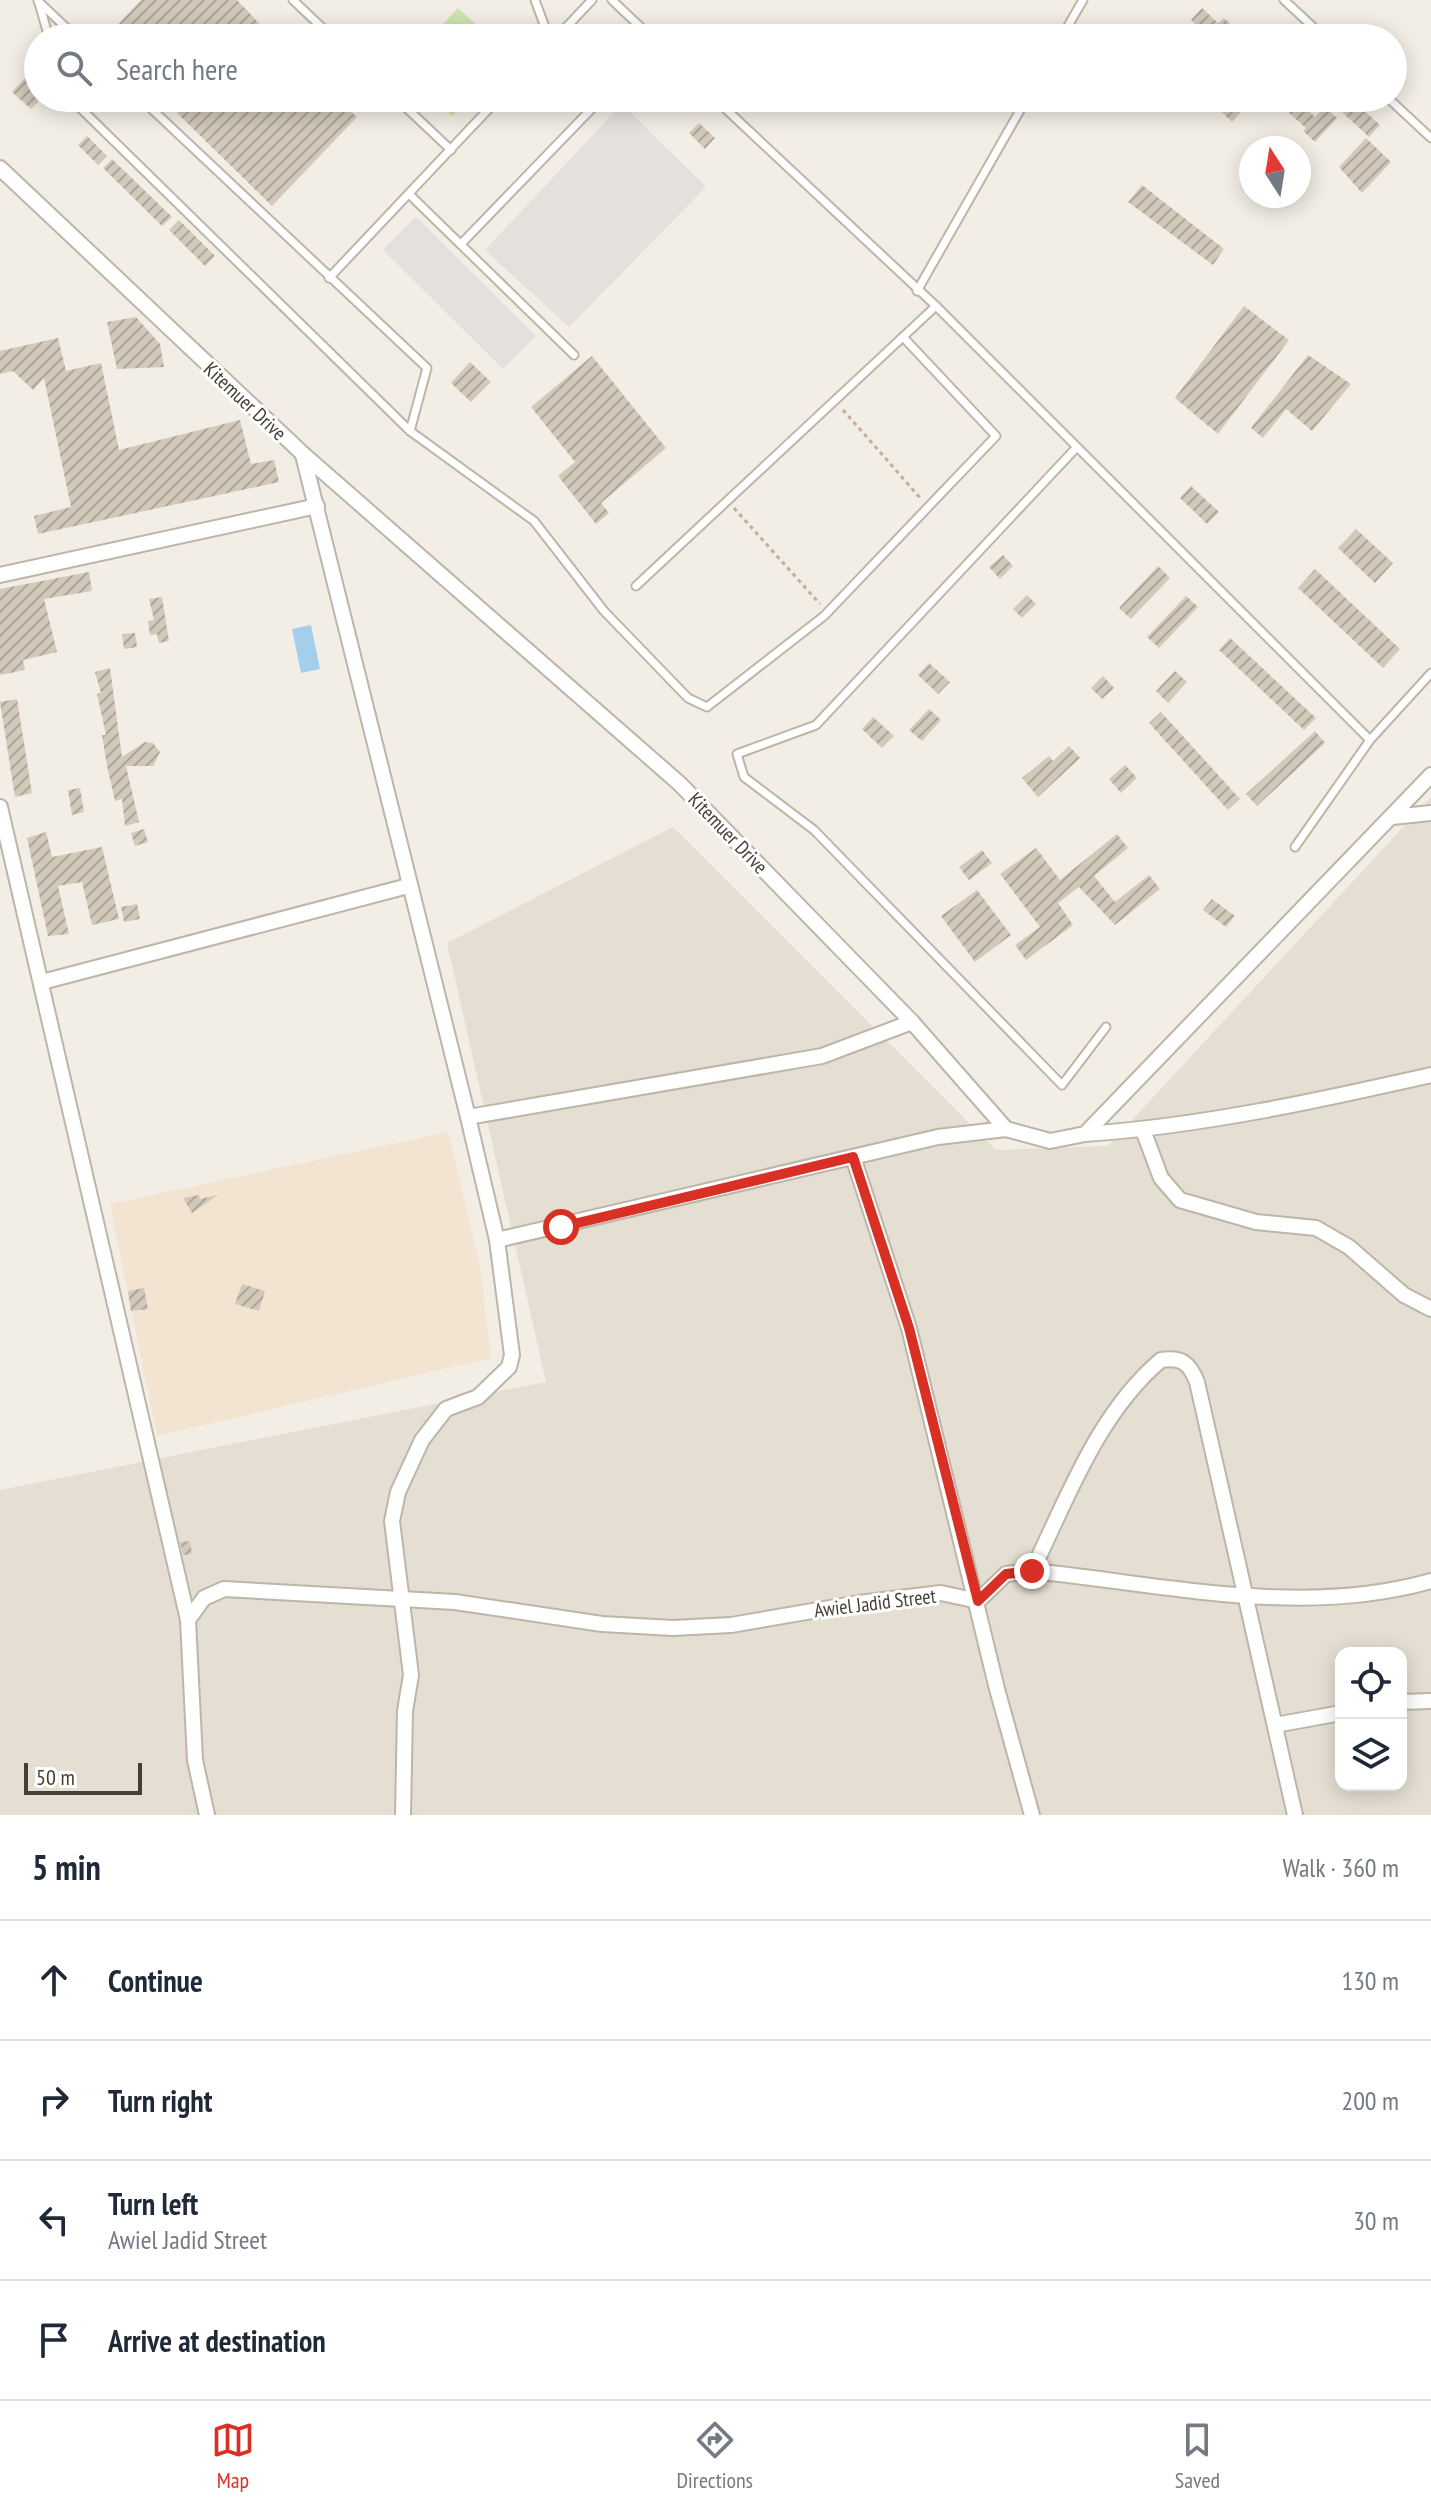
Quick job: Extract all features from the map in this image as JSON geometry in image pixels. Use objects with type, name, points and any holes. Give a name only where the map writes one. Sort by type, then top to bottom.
[{"type":"street","name":"Kitemuer Drive","points":[[0,168],[303,454],[680,784],[912,1022],[1006,1129]]},
{"type":"street","points":[[303,454],[497,1240],[511,1364],[478,1397],[446,1409],[412,1457],[398,1492],[392,1521],[411,1675],[405,1711],[403,1815]]},
{"type":"street","points":[[0,575],[317,506]]},
{"type":"street","points":[[1085,1134],[1431,775]]},
{"type":"street","points":[[0,807],[188,1620],[195,1760],[207,1815]]},
{"type":"street","points":[[1392,817],[1431,813]]},
{"type":"street","points":[[42,982],[408,886]]},
{"type":"street","points":[[468,1117],[822,1056],[912,1022]]},
{"type":"street","points":[[497,1240],[938,1137],[1006,1129],[1050,1141],[1085,1134],[1143,1130],[1290,1107],[1431,1075]]},
{"type":"street","points":[[1143,1130],[1161,1178],[1180,1200],[1256,1222],[1316,1228],[1349,1247],[1404,1295],[1431,1309]]},
{"type":"street","points":[[853,1157],[909,1328],[997,1689],[1032,1815]]},
{"type":"street","points":[[1032,1571],[1090,1452],[1118,1407],[1161,1360],[1177,1358],[1190,1366],[1197,1382],[1295,1815]]},
{"type":"street","points":[[978,1601],[1006,1574],[1032,1571],[1247,1597],[1345,1595],[1431,1581]]},
{"type":"street","name":"Awiel Jadid Street","points":[[188,1620],[204,1598],[224,1589],[404,1602],[455,1602],[602,1624],[673,1628],[731,1625],[859,1603],[941,1593],[978,1601]]},
{"type":"street","points":[[1407,1702],[1431,1701]]},
{"type":"street","points":[[1275,1725],[1335,1714]]},
{"type":"lane","points":[[39,0],[45,24]]},
{"type":"lane","points":[[39,0],[63,24]]},
{"type":"lane","points":[[293,0],[318,24]]},
{"type":"lane","points":[[535,0],[544,24]]},
{"type":"lane","points":[[569,24],[592,0]]},
{"type":"lane","points":[[612,0],[637,24]]},
{"type":"lane","points":[[1069,24],[1083,0]]},
{"type":"lane","points":[[1284,0],[1310,24]]},
{"type":"lane","points":[[84,112],[410,431],[534,521],[604,611],[688,698],[707,707],[828,613],[996,436],[903,337]]},
{"type":"lane","points":[[155,112],[427,368],[410,431]]},
{"type":"lane","points":[[411,112],[451,150]]},
{"type":"lane","points":[[329,278],[486,112]]},
{"type":"lane","points":[[461,244],[588,112]]},
{"type":"lane","points":[[729,112],[936,306],[1370,740]]},
{"type":"lane","points":[[917,291],[1019,112]]},
{"type":"lane","points":[[1403,112],[1431,138]]},
{"type":"lane","points":[[409,194],[574,355]]},
{"type":"lane","points":[[636,586],[936,306]]},
{"type":"lane","points":[[1076,448],[816,725],[737,754],[744,777],[814,830],[1062,1085],[1106,1027]]},
{"type":"lane","points":[[1295,847],[1370,740],[1431,673]]},
{"type":"path","points":[[835,401],[930,509]]},
{"type":"path","points":[[727,501],[828,613]]},
{"type":"shaded area","points":[[614,112],[630,112],[706,187],[569,327],[485,250]]},
{"type":"shaded area","points":[[416,217],[536,336],[503,369],[383,250]]},
{"type":"shaded area","points":[[1431,797],[1431,1815],[0,1815],[0,1490],[546,1382],[447,943],[673,827],[996,1150],[1108,1146]]},
{"type":"shaded area","points":[[448,1132],[480,1266],[491,1358],[157,1436],[110,1204]]},
{"type":"green space","points":[[458,8],[476,24],[443,24]]},
{"type":"water","points":[[311,625],[320,669],[301,673],[292,629]]},
{"type":"building","points":[[141,0],[237,0],[260,24],[119,24]]},
{"type":"building","points":[[1202,8],[1218,23],[1224,18],[1231,24],[1195,24],[1191,20]]},
{"type":"building","points":[[24,79],[24,103],[12,92]]},
{"type":"building","points":[[351,112],[357,117],[272,206],[177,113]]},
{"type":"building","points":[[1222,112],[1241,112],[1232,122]]},
{"type":"building","points":[[1290,112],[1310,112],[1315,117],[1320,112],[1330,112],[1337,118],[1315,142],[1303,131],[1306,128]]},
{"type":"building","points":[[1342,112],[1366,112],[1380,125],[1369,137]]},
{"type":"building","points":[[699,123],[715,138],[705,149],[689,133]]},
{"type":"building","points":[[87,136],[107,156],[98,165],[78,145]]},
{"type":"building","points":[[1366,138],[1391,162],[1362,193],[1339,167]]},
{"type":"building","points":[[112,159],[172,217],[162,226],[103,168]]},
{"type":"building","points":[[1142,185],[1224,249],[1213,265],[1128,202]]},
{"type":"building","points":[[179,220],[215,256],[205,266],[169,230]]},
{"type":"building","points":[[1244,306],[1289,340],[1218,434],[1175,398]]},
{"type":"building","points":[[136,317],[160,344],[164,367],[117,369],[107,322]]},
{"type":"building","points":[[58,338],[66,371],[101,363],[119,450],[240,420],[251,464],[274,460],[279,482],[38,534],[34,516],[71,507],[44,378],[33,390],[13,371],[0,374],[0,351]]},
{"type":"building","points":[[1308,355],[1351,384],[1312,431],[1286,409],[1263,438],[1251,428]]},
{"type":"building","points":[[592,356],[666,448],[601,503],[609,513],[596,524],[558,476],[575,462],[531,407]]},
{"type":"building","points":[[470,362],[491,382],[471,402],[451,383]]},
{"type":"building","points":[[1191,486],[1219,512],[1207,524],[1180,498]]},
{"type":"building","points":[[1356,529],[1393,563],[1375,583],[1338,548]]},
{"type":"building","points":[[1003,555],[1013,566],[1000,579],[989,567]]},
{"type":"building","points":[[1158,566],[1170,578],[1131,619],[1119,608]]},
{"type":"building","points":[[1315,569],[1400,649],[1383,668],[1298,588]]},
{"type":"building","points":[[89,572],[92,591],[44,599],[57,652],[23,660],[25,670],[0,675],[0,589]]},
{"type":"building","points":[[1027,595],[1036,604],[1022,618],[1013,609]]},
{"type":"building","points":[[1186,596],[1198,607],[1159,648],[1147,637]]},
{"type":"building","points":[[162,597],[169,641],[159,643],[157,634],[150,635],[148,621],[154,620],[149,599]]},
{"type":"building","points":[[135,633],[137,647],[124,649],[122,634]]},
{"type":"building","points":[[1230,638],[1316,718],[1304,730],[1219,650]]},
{"type":"building","points":[[929,663],[950,682],[938,694],[918,675]]},
{"type":"building","points":[[110,668],[122,757],[145,742],[153,743],[160,752],[153,766],[126,766],[139,822],[125,826],[122,799],[115,801],[107,766],[102,735],[106,735],[97,694],[101,693],[95,672]]},
{"type":"building","points":[[1175,671],[1187,682],[1168,703],[1156,691]]},
{"type":"building","points":[[1103,676],[1114,688],[1102,699],[1091,688]]},
{"type":"building","points":[[17,699],[32,793],[15,797],[0,702]]},
{"type":"building","points":[[929,709],[941,720],[922,741],[909,730]]},
{"type":"building","points":[[1161,712],[1240,799],[1228,810],[1149,723]]},
{"type":"building","points":[[873,717],[894,736],[882,748],[862,729]]},
{"type":"building","points":[[1315,731],[1325,743],[1257,806],[1246,794]]},
{"type":"building","points":[[1069,746],[1080,758],[1038,797],[1022,778],[1049,756],[1053,761]]},
{"type":"building","points":[[1125,765],[1137,778],[1121,793],[1109,779]]},
{"type":"building","points":[[80,788],[84,812],[72,815],[68,790]]},
{"type":"building","points":[[144,829],[148,842],[135,846],[131,833]]},
{"type":"building","points":[[46,832],[52,857],[102,847],[119,919],[92,925],[82,882],[58,886],[69,934],[48,936],[27,838]]},
{"type":"building","points":[[1117,834],[1128,848],[1094,876],[1115,902],[1149,875],[1160,889],[1115,925],[1079,887],[1058,903],[1073,925],[1026,960],[1015,945],[1040,927],[1000,874],[1036,848],[1060,880]]},
{"type":"building","points":[[982,850],[992,863],[969,880],[959,867]]},
{"type":"building","points":[[977,890],[1011,935],[975,962],[941,916]]},
{"type":"building","points":[[1212,899],[1235,916],[1226,927],[1203,910]]},
{"type":"building","points":[[137,904],[140,919],[124,922],[121,907]]},
{"type":"building","points":[[199,1195],[200,1199],[218,1195],[192,1213],[183,1198]]},
{"type":"building","points":[[242,1284],[265,1291],[259,1311],[235,1304]]},
{"type":"building","points":[[144,1288],[148,1309],[131,1311],[128,1291]]},
{"type":"building","points":[[190,1541],[192,1554],[183,1555],[180,1542]]},
{"type":"route","points":[[561,1227],[853,1157],[909,1328],[978,1601],[1006,1574],[1032,1571]]}]
